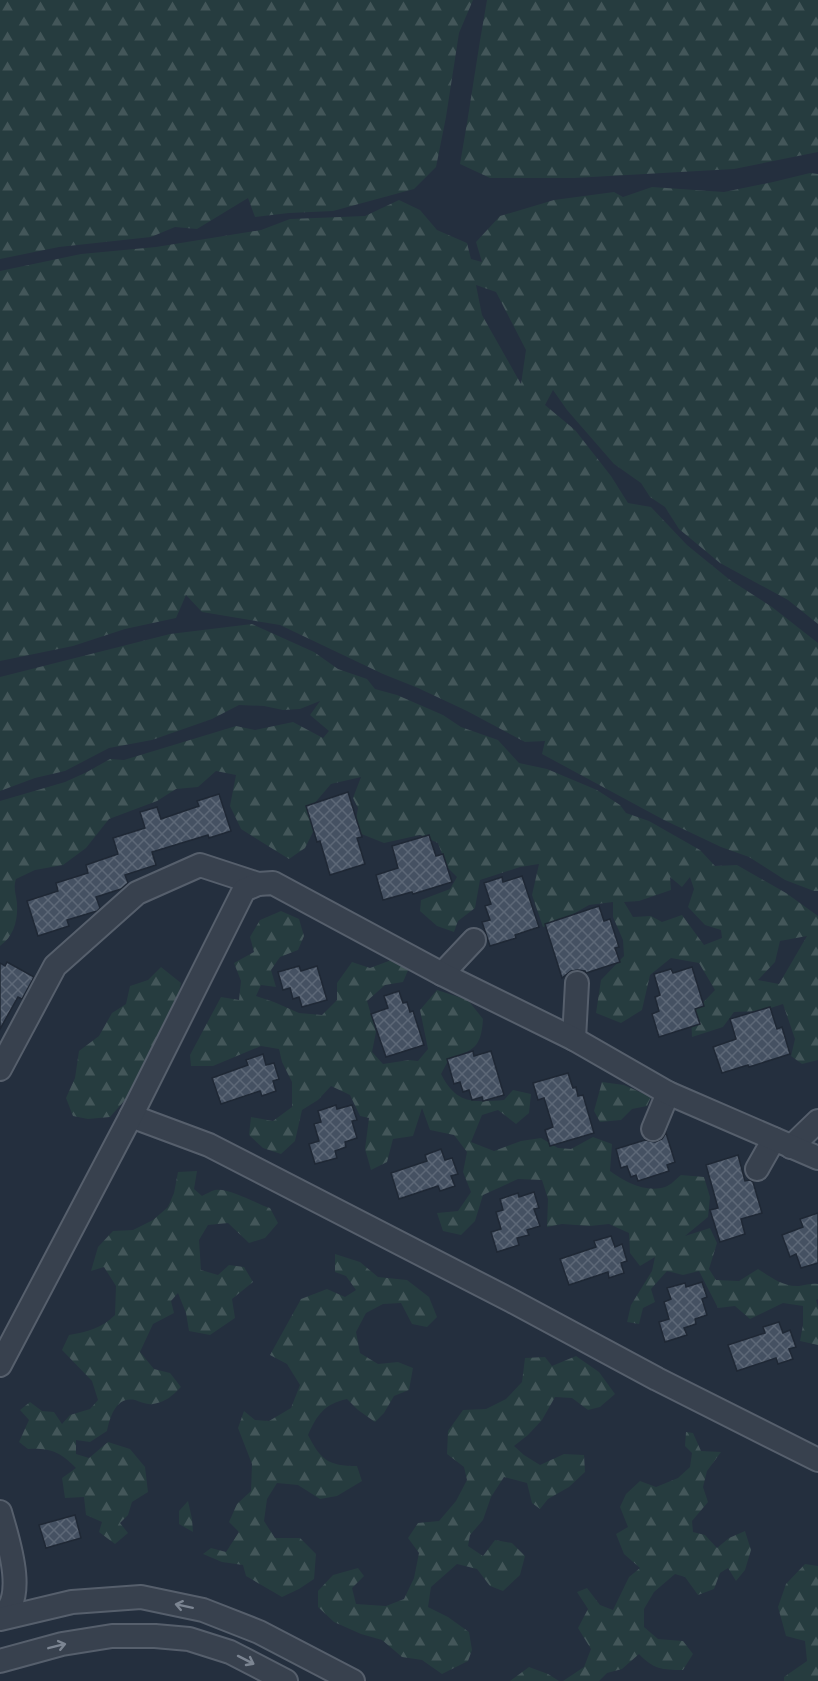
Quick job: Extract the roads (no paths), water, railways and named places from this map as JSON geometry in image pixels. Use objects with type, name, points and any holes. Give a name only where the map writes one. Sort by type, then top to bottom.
[{"type":"street","points":[[0,1069],[55,966],[137,893],[200,865],[258,884]]},
{"type":"street","points":[[0,1365],[131,1116],[244,890],[258,884],[273,883],[442,974],[574,1039],[668,1093],[818,1158]]},
{"type":"street","points":[[442,974],[474,940]]},
{"type":"street","points":[[574,1039],[577,983]]},
{"type":"street","points":[[653,1129],[668,1093]]},
{"type":"street","points":[[131,1116],[209,1145],[512,1301],[657,1379],[818,1460]]},
{"type":"street","points":[[757,1169],[782,1143],[818,1121]]},
{"type":"street","points":[[0,1512],[13,1561],[14,1595],[5,1614],[0,1618]]},
{"type":"street","points":[[0,1618],[72,1602],[141,1597],[203,1610],[259,1632],[353,1681]]},
{"type":"street","points":[[0,1661],[62,1644],[112,1636],[166,1637],[189,1639],[230,1652],[286,1681]]}]
